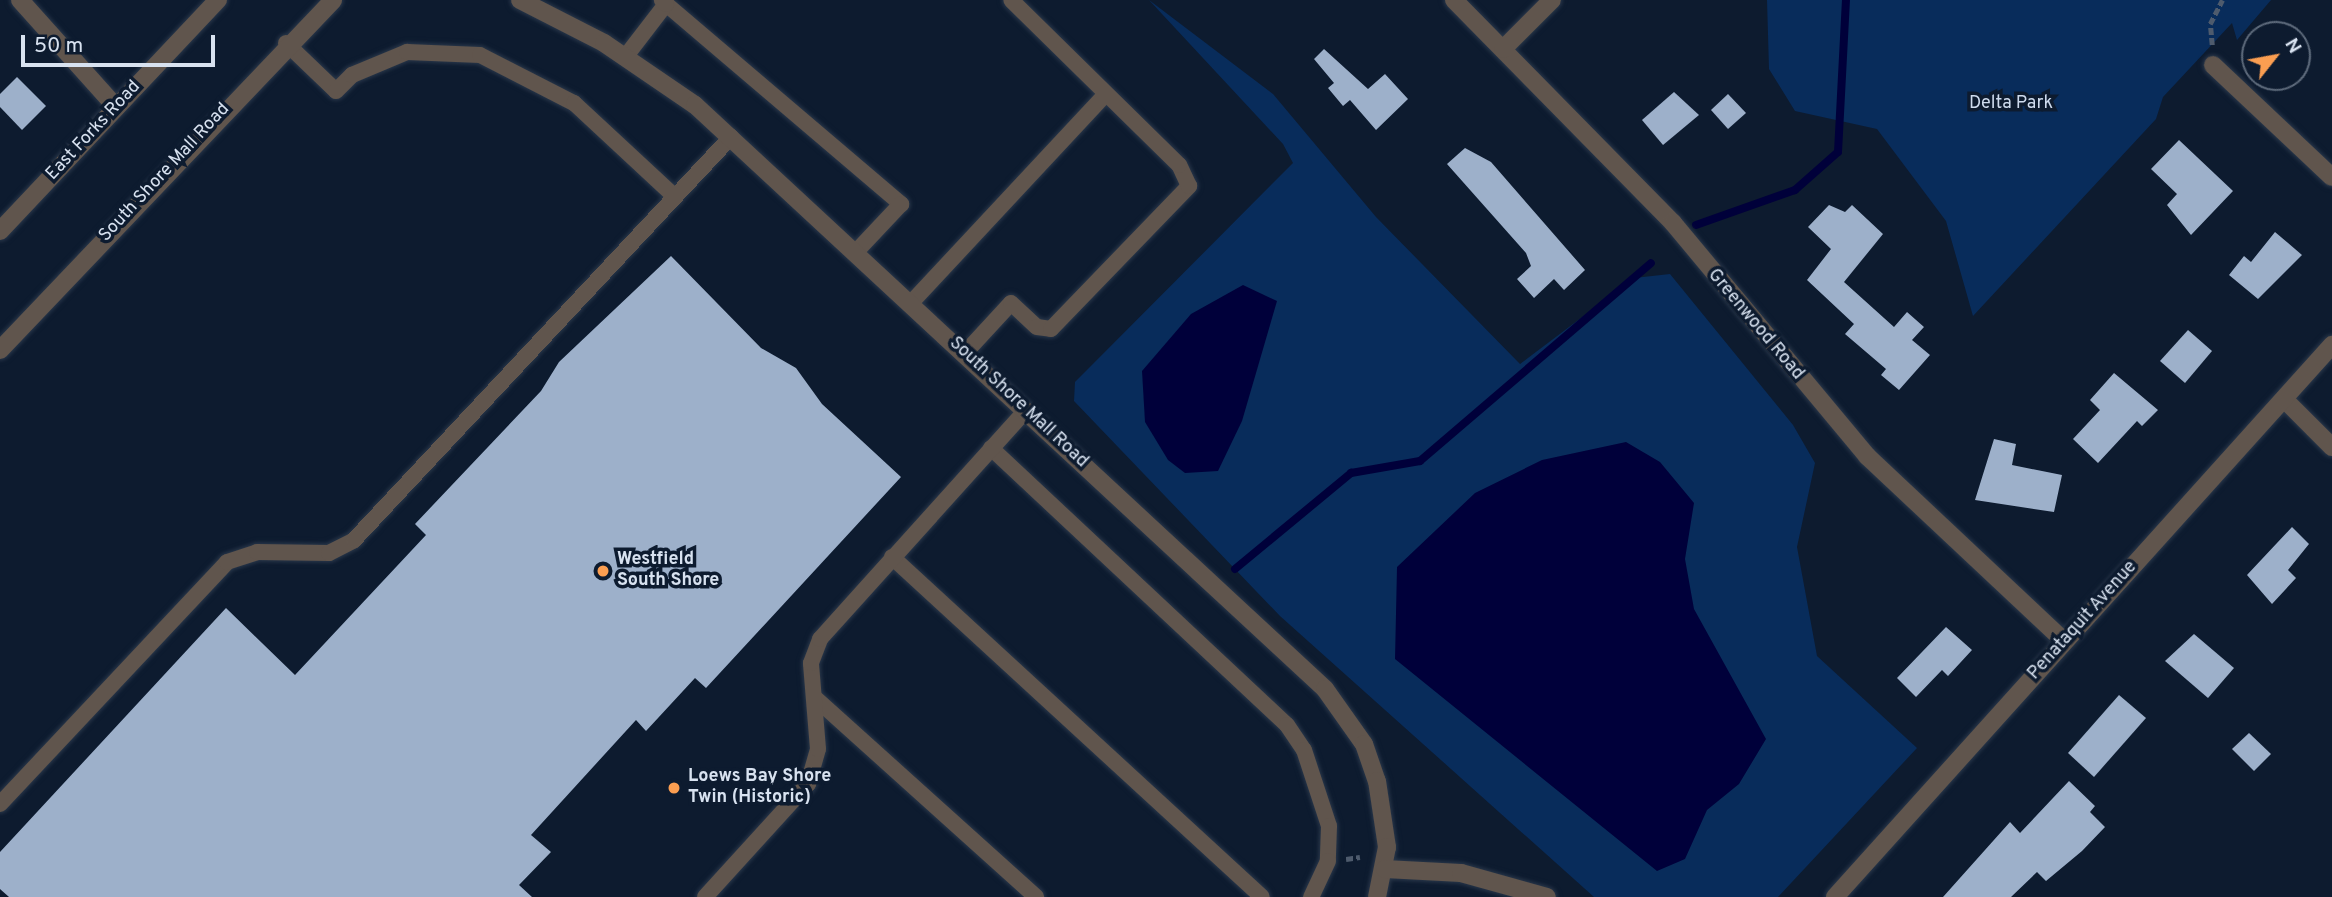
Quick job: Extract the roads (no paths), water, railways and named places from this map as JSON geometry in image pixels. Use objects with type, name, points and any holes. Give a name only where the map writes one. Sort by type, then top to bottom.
[{"type":"street","points":[[20,0],[116,107]]},
{"type":"street","name":"East Forks Road","points":[[0,231],[218,0]]},
{"type":"street","name":"South Shore Mall Road","points":[[0,350],[286,43],[333,0]]},
{"type":"street","name":"South Shore Mall Road","points":[[520,0],[626,56],[731,137],[1341,707],[1377,781],[1385,869],[1377,897]]},
{"type":"street","name":"Greenwood Road","points":[[1454,0],[1673,223],[1867,456],[2064,641]]},
{"type":"street","points":[[1503,49],[1552,0]]},
{"type":"street","points":[[2213,65],[2332,177]]},
{"type":"street","name":"Penataquit Avenue","points":[[1835,897],[2332,345]]},
{"type":"street","points":[[2284,399],[2332,447]]},
{"type":"street","points":[[1385,869],[1461,873],[1547,897]]},
{"type":"lane","points":[[964,354],[1011,303],[1037,327],[1051,329],[1189,186],[1179,165],[1011,0]]},
{"type":"lane","points":[[626,56],[664,2],[901,204],[855,253]]},
{"type":"lane","points":[[286,43],[336,91],[352,75],[407,52],[480,55],[574,103],[675,197]]},
{"type":"lane","points":[[910,304],[1106,94]]},
{"type":"lane","points":[[0,804],[227,562],[257,552],[329,553],[354,540],[731,137]]},
{"type":"lane","points":[[705,897],[808,784],[818,749],[811,663],[820,639],[1026,410]]},
{"type":"lane","points":[[991,448],[1287,725],[1304,750],[1329,825],[1328,861],[1311,897]]},
{"type":"lane","points":[[892,557],[1262,897]]},
{"type":"lane","points":[[814,697],[1036,897]]},
{"type":"waterway","points":[[1696,225],[1795,190],[1838,152],[1846,0]]},
{"type":"waterway","points":[[1235,569],[1351,473],[1420,461],[1651,263]]},
{"type":"place","name":"Westfield South Shore","points":[[603,571]]},
{"type":"place","name":"Loews Bay Shore Twin (Historic)","points":[[674,788]]},
{"type":"park label","name":"Delta Park","points":[[2011,104]]}]
